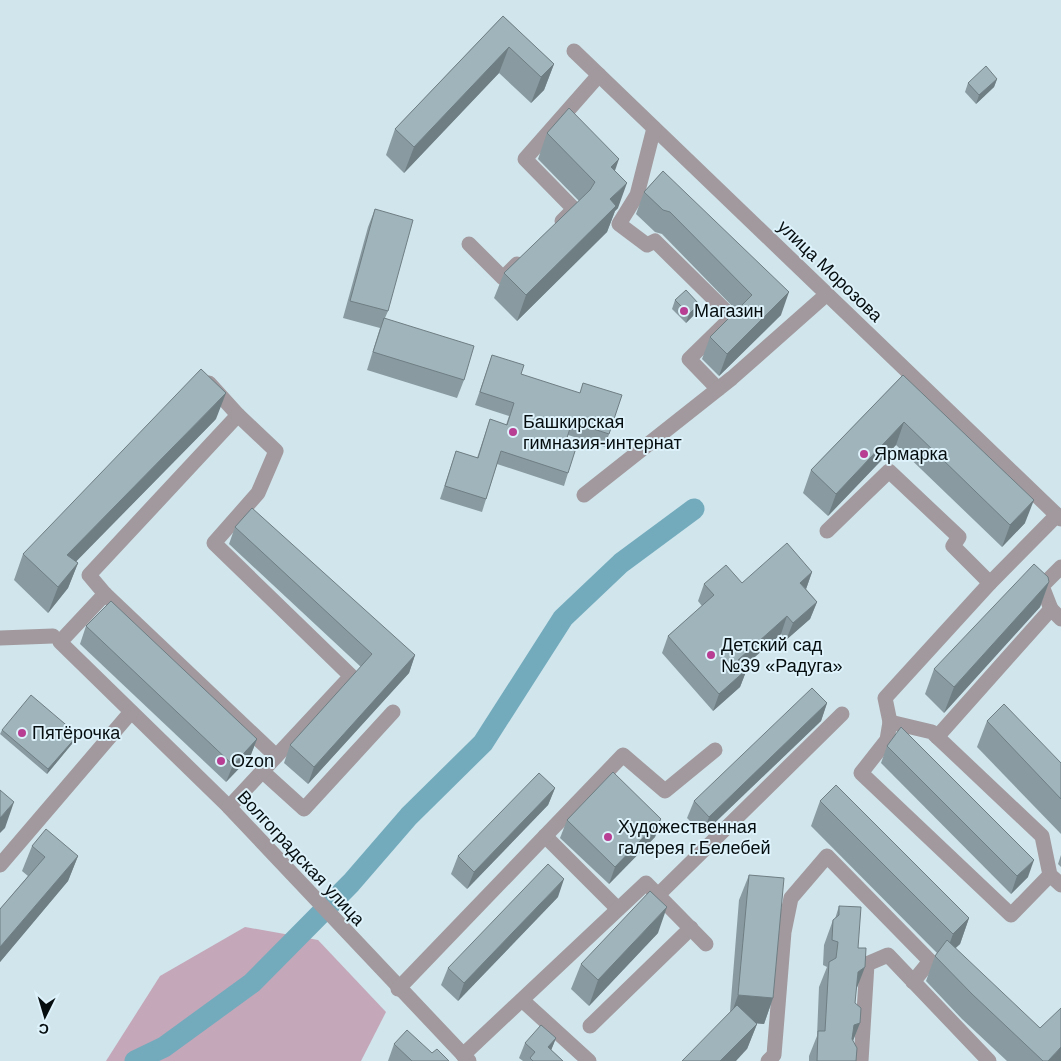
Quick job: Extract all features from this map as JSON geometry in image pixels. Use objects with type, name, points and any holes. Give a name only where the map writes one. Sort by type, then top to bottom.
[{"type":"street","name":"улица Морозова","points":[[574,51],[1059,517]]},
{"type":"street","points":[[553,230],[574,209],[525,159],[599,75]]},
{"type":"street","points":[[654,128],[637,195],[620,224],[647,244],[655,241],[732,317],[689,359],[718,389]]},
{"type":"street","points":[[469,244],[503,278],[531,250]]},
{"type":"street","points":[[584,495],[718,389],[827,294]]},
{"type":"street","points":[[199,372],[238,415],[276,451],[258,493],[214,543],[351,676],[228,807]]},
{"type":"street","points":[[238,415],[88,575],[105,594],[276,756]]},
{"type":"street","points":[[827,531],[889,471],[959,537],[953,546],[990,584]]},
{"type":"street","points":[[890,722],[932,732],[1042,836],[1056,880],[1010,915],[861,773],[887,740],[890,722],[885,698],[990,584],[1059,517]]},
{"type":"street","points":[[937,737],[1056,614],[1042,586],[1061,567]]},
{"type":"street","points":[[0,638],[56,639],[105,594]]},
{"type":"street","name":"Волгоградская улица","points":[[56,639],[228,807],[466,1058]]},
{"type":"street","points":[[0,865],[130,712]]},
{"type":"street","points":[[262,771],[304,809],[393,712]]},
{"type":"street","points":[[658,895],[842,714]]},
{"type":"street","points":[[398,988],[623,755],[665,791],[715,750]]},
{"type":"street","points":[[545,836],[618,909]]},
{"type":"street","points":[[768,1061],[774,1055],[784,932],[791,898],[827,856],[930,961],[912,982]]},
{"type":"street","points":[[466,1058],[522,1000],[646,883],[706,944]]},
{"type":"street","points":[[590,1026],[690,928]]},
{"type":"street","points":[[861,1061],[867,964],[888,955],[989,1061]]},
{"type":"street","points":[[522,1000],[589,1061]]},
{"type":"shaded area","points":[[245,927],[318,940],[386,1012],[361,1061],[106,1061],[160,976]]},
{"type":"building","points":[[503,16],[554,64],[541,77],[509,47],[414,147],[395,129]]},
{"type":"building","points":[[986,66],[997,79],[979,95],[968,83]]},
{"type":"building","points":[[569,108],[619,159],[611,167],[627,183],[610,199],[616,206],[526,295],[504,273],[590,190],[595,182],[547,133]]},
{"type":"building","points":[[663,171],[789,292],[727,354],[710,337],[752,295],[670,212],[663,210],[644,192]]},
{"type":"building","points":[[375,209],[413,220],[388,311],[350,301]]},
{"type":"building","points":[[686,290],[699,304],[689,314],[675,300]]},
{"type":"building","points":[[384,318],[474,346],[464,380],[373,352]]},
{"type":"building","points":[[492,355],[524,365],[521,374],[580,393],[583,383],[622,395],[609,434],[572,422],[565,444],[576,448],[568,473],[501,451],[486,499],[445,486],[456,451],[478,458],[490,419],[507,425],[514,403],[480,392]]},
{"type":"building","points":[[201,369],[226,393],[67,555],[78,563],[58,587],[23,554]]},
{"type":"building","points":[[903,375],[1034,500],[1010,525],[904,422],[836,494],[811,470]]},
{"type":"building","points":[[252,508],[415,655],[314,767],[290,745],[372,654],[235,527]]},
{"type":"building","points":[[787,543],[812,572],[800,583],[817,602],[793,623],[787,616],[738,660],[747,669],[719,694],[668,636],[714,595],[704,584],[726,565],[742,583]]},
{"type":"building","points":[[1034,564],[1048,577],[1049,582],[954,687],[934,669]]},
{"type":"building","points":[[111,601],[257,739],[233,765],[86,626]]},
{"type":"building","points":[[812,688],[827,703],[709,817],[694,801]]},
{"type":"building","points":[[31,695],[78,735],[48,769],[2,730]]},
{"type":"building","points":[[1004,704],[1061,763],[1061,799],[987,721]]},
{"type":"building","points":[[901,727],[1034,860],[1017,876],[887,746]]},
{"type":"building","name":"Художественная галерея г.Белебей","points":[[613,772],[661,819],[615,867],[567,820]]},
{"type":"building","points":[[539,773],[555,788],[474,872],[458,856]]},
{"type":"building","points":[[836,785],[969,918],[953,934],[820,801]]},
{"type":"building","points":[[0,790],[14,802],[0,818]]},
{"type":"building","points":[[46,829],[78,856],[0,947],[0,909],[45,857],[32,846]]},
{"type":"building","points":[[548,864],[564,879],[464,983],[448,968]]},
{"type":"building","points":[[749,875],[784,878],[773,998],[738,995]]},
{"type":"building","points":[[650,891],[667,907],[598,980],[581,964]]},
{"type":"building","points":[[839,906],[861,907],[858,948],[866,948],[865,967],[858,972],[855,1003],[861,1008],[860,1023],[854,1025],[852,1039],[857,1048],[856,1061],[817,1061],[818,1031],[825,1031],[829,962],[836,958],[838,942],[832,940],[833,920],[839,915]]},
{"type":"building","points":[[947,940],[1040,1028],[1061,1008],[1061,1047],[1048,1061],[1043,1061],[935,956]]},
{"type":"building","points":[[737,1005],[757,1024],[720,1061],[682,1061]]},
{"type":"building","points":[[541,1025],[556,1038],[548,1047],[563,1061],[533,1061],[530,1058],[535,1052],[525,1043]]},
{"type":"building","points":[[407,1030],[432,1053],[437,1049],[449,1061],[412,1061],[394,1044]]},
{"type":"waterway","points":[[135,1061],[164,1047],[252,983],[351,883],[409,816],[483,743],[563,618],[621,563],[694,509]]},
{"type":"place","name":"Магазин","points":[[684,311]]},
{"type":"place","name":"Башкирская гимназия-интернат","points":[[513,432]]},
{"type":"place","name":"Ярмарка","points":[[864,454]]},
{"type":"place","name":"Детский сад №39 «Радуга»","points":[[711,655]]},
{"type":"place","name":"Пятёрочка","points":[[22,733]]},
{"type":"place","name":"Ozon","points":[[221,761]]},
{"type":"place","name":"Художественная галерея г.Белебей","points":[[608,837]]}]
